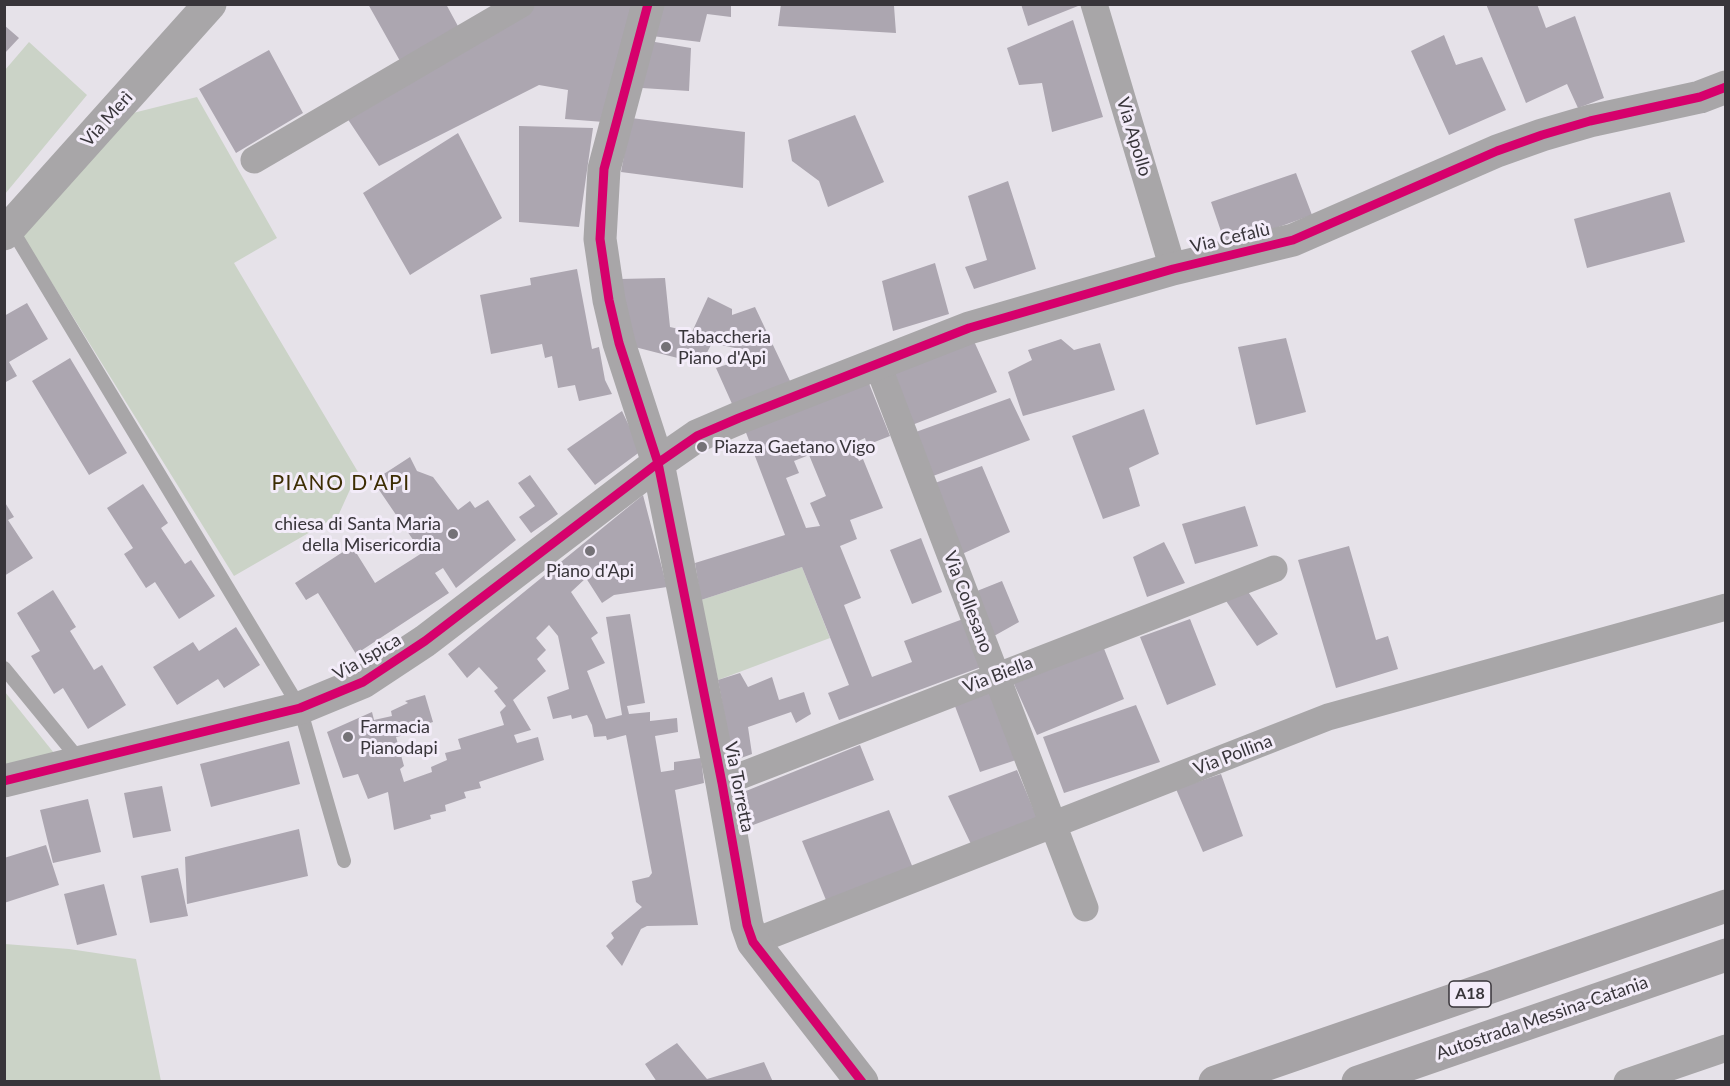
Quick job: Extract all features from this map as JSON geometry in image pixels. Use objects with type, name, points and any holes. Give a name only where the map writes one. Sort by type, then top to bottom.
[{"type":"highway","name":"A18","points":[[1215,1082],[1725,906]]},
{"type":"highway","name":"Autostrada Messina-Catania","points":[[1358,1082],[1725,955]]},
{"type":"street","name":"Via Merì","points":[[8,231],[210,4]]},
{"type":"street","points":[[254,160],[520,4]]},
{"type":"street","name":"Via Torretta","points":[[648,4],[604,170],[600,239],[619,343],[658,463],[722,783],[747,926],[753,942],[862,1082]]},
{"type":"street","name":"Via Apollo","points":[[1094,4],[1173,269]]},
{"type":"street","name":"Via Cefalù","points":[[739,418],[969,328],[1173,269],[1293,240],[1497,151],[1542,135],[1590,121],[1700,97],[1725,87]]},
{"type":"street","name":"Via Collesano","points":[[877,363],[1085,908]]},
{"type":"street","name":"Via Ispica","points":[[4,781],[82,764],[300,708],[363,682],[425,641],[658,463],[697,436],[739,418]]},
{"type":"street","name":"Via Biella","points":[[722,783],[1274,569]]},
{"type":"street","name":"Via Pollina","points":[[753,942],[1328,717],[1725,608]]},
{"type":"street","points":[[1627,1082],[1725,1048]]},
{"type":"lane","points":[[8,231],[300,708],[344,861]]},
{"type":"lane","points":[[4,668],[82,764]]},
{"type":"shaded area","points":[[29,42],[87,95],[5,194],[5,70]]},
{"type":"shaded area","points":[[197,97],[277,238],[234,263],[358,472],[338,516],[234,576],[19,230],[121,116]]},
{"type":"shaded area","points":[[802,567],[830,638],[718,680],[701,600]]},
{"type":"shaded area","points":[[5,692],[58,758],[5,772]]},
{"type":"shaded area","points":[[5,944],[69,949],[136,959],[161,1081],[5,1081]]},
{"type":"building","points":[[368,4],[446,4],[459,28],[400,61]]},
{"type":"building","points":[[535,4],[633,4],[604,122],[565,119],[568,90],[539,85],[379,166],[345,115]]},
{"type":"building","points":[[659,4],[731,4],[731,17],[707,14],[700,42],[652,36]]},
{"type":"building","points":[[781,4],[894,6],[896,33],[778,26]]},
{"type":"building","points":[[1021,4],[1077,4],[1078,6],[1028,26]]},
{"type":"building","points":[[1486,4],[1537,4],[1546,28],[1575,16],[1604,98],[1578,108],[1567,84],[1526,103]]},
{"type":"building","points":[[1073,20],[1103,117],[1052,132],[1042,83],[1019,85],[1007,48]]},
{"type":"building","points":[[4,25],[19,38],[4,54]]},
{"type":"building","points":[[1444,35],[1456,65],[1482,57],[1506,110],[1449,135],[1411,51]]},
{"type":"building","points":[[649,41],[691,48],[689,91],[642,88]]},
{"type":"building","points":[[269,50],[303,113],[236,153],[199,89]]},
{"type":"building","points":[[855,115],[884,182],[828,207],[819,181],[792,161],[788,140]]},
{"type":"building","points":[[631,118],[745,132],[743,188],[621,172]]},
{"type":"building","points":[[519,126],[593,128],[579,227],[519,222]]},
{"type":"building","points":[[458,133],[502,218],[410,275],[363,193]]},
{"type":"building","points":[[1296,173],[1312,215],[1226,246],[1211,202]]},
{"type":"building","points":[[1008,181],[1036,269],[974,289],[965,267],[987,260],[968,196]]},
{"type":"building","points":[[1670,192],[1685,242],[1587,268],[1574,219]]},
{"type":"building","points":[[935,263],[949,314],[893,331],[882,281]]},
{"type":"building","points":[[577,269],[592,349],[599,347],[605,380],[612,394],[579,401],[575,385],[558,388],[552,356],[545,358],[542,344],[491,354],[480,295],[531,285],[530,278]]},
{"type":"building","points":[[665,278],[670,327],[692,332],[708,297],[732,309],[732,315],[755,307],[790,381],[733,406],[716,368],[741,360],[735,348],[712,343],[701,364],[631,346],[620,279]]},
{"type":"building","points":[[27,303],[48,339],[9,362],[17,376],[4,383],[4,316]]},
{"type":"building","points":[[1286,338],[1306,412],[1256,425],[1238,347]]},
{"type":"building","points":[[973,339],[997,392],[912,425],[890,366]]},
{"type":"building","points":[[1061,339],[1074,350],[1100,343],[1115,390],[1023,416],[1008,372],[1032,360],[1028,350]]},
{"type":"building","points":[[70,358],[127,453],[89,475],[32,381]]},
{"type":"building","points":[[868,381],[890,436],[867,445],[865,438],[852,444],[859,461],[863,459],[883,508],[850,520],[857,539],[840,546],[861,598],[844,605],[872,677],[912,662],[904,641],[963,619],[981,667],[839,720],[828,693],[849,685],[802,567],[701,600],[695,563],[785,535],[745,430]],"holes":[[[809,455],[826,496],[810,503],[820,526],[806,528],[786,478],[799,473],[794,461]]]},
{"type":"building","points":[[1010,398],[1030,440],[933,476],[913,433]]},
{"type":"building","points":[[1144,409],[1159,454],[1129,468],[1140,506],[1103,519],[1072,436]]},
{"type":"building","points":[[622,411],[641,451],[595,485],[567,449]]},
{"type":"building","points":[[410,457],[417,471],[433,477],[458,510],[470,501],[475,508],[488,500],[516,540],[456,588],[443,568],[435,573],[449,593],[356,654],[318,593],[306,600],[295,583],[352,546],[375,583],[422,553],[373,481]]},
{"type":"building","points":[[982,466],[1010,532],[962,554],[935,483]]},
{"type":"building","points":[[530,475],[558,514],[531,533],[519,517],[535,506],[518,483]]},
{"type":"building","points":[[143,484],[168,523],[161,528],[185,564],[191,560],[215,596],[179,619],[155,582],[146,588],[124,554],[133,548],[107,508]]},
{"type":"building","points":[[643,495],[667,587],[614,595],[602,603],[586,578],[571,592],[598,633],[591,638],[605,663],[587,671],[606,719],[622,715],[606,617],[630,614],[645,703],[627,706],[629,714],[650,712],[650,721],[677,718],[678,732],[655,736],[661,772],[674,770],[674,762],[701,758],[704,783],[675,790],[698,925],[647,926],[641,929],[622,966],[606,946],[614,938],[611,933],[642,907],[636,902],[632,881],[649,877],[652,873],[626,735],[607,740],[606,736],[594,737],[587,715],[572,719],[571,715],[553,719],[547,697],[569,689],[558,636],[549,625],[536,638],[546,650],[537,659],[546,671],[513,700],[531,730],[514,735],[517,743],[538,737],[544,760],[479,782],[481,788],[464,792],[466,798],[445,805],[446,811],[430,815],[431,819],[394,830],[388,792],[368,799],[358,774],[343,778],[327,732],[372,712],[374,720],[392,716],[391,711],[408,703],[405,701],[425,695],[433,722],[416,727],[418,732],[396,737],[404,766],[400,769],[404,782],[432,772],[431,767],[447,760],[445,753],[461,749],[458,739],[504,725],[500,712],[506,706],[494,691],[498,688],[479,667],[467,678],[448,654]]},
{"type":"building","points":[[4,501],[14,517],[8,520],[33,558],[4,576]]},
{"type":"building","points":[[1245,506],[1258,546],[1195,564],[1182,524]]},
{"type":"building","points":[[921,538],[942,592],[912,604],[890,550]]},
{"type":"building","points":[[1164,542],[1185,583],[1147,597],[1133,557]]},
{"type":"building","points":[[1349,546],[1376,640],[1388,636],[1398,669],[1336,688],[1298,560]]},
{"type":"building","points":[[1002,581],[1019,622],[994,636],[977,591]]},
{"type":"building","points":[[1246,589],[1278,634],[1257,646],[1224,598]]},
{"type":"building","points":[[53,590],[76,627],[70,631],[94,670],[102,665],[126,705],[88,729],[63,688],[54,694],[31,656],[40,651],[17,613]]},
{"type":"building","points":[[1190,619],[1216,685],[1167,705],[1140,637]]},
{"type":"building","points":[[236,627],[260,665],[224,688],[218,679],[177,705],[153,667],[193,642],[199,651]]},
{"type":"building","points":[[1101,641],[1124,699],[1037,735],[1010,675]]},
{"type":"building","points":[[740,673],[748,687],[772,677],[779,700],[804,692],[811,714],[796,723],[791,712],[748,727],[752,754],[733,761],[718,680]]},
{"type":"building","points":[[992,689],[1016,760],[980,772],[953,701]]},
{"type":"building","points":[[1136,705],[1160,762],[1064,793],[1043,737]]},
{"type":"building","points":[[289,741],[300,784],[211,807],[200,764]]},
{"type":"building","points":[[860,745],[874,780],[745,828],[741,793]]},
{"type":"building","points":[[1017,770],[1038,820],[971,844],[948,796]]},
{"type":"building","points":[[1221,774],[1243,836],[1203,852],[1176,789]]},
{"type":"building","points":[[162,786],[171,831],[133,838],[124,793]]},
{"type":"building","points":[[88,799],[101,852],[53,863],[40,810]]},
{"type":"building","points":[[889,810],[913,868],[828,905],[802,841]]},
{"type":"building","points":[[299,829],[308,876],[187,904],[185,857]]},
{"type":"building","points":[[46,845],[59,885],[4,903],[4,858]]},
{"type":"building","points":[[178,868],[188,916],[150,923],[141,876]]},
{"type":"building","points":[[104,884],[117,935],[77,945],[64,894]]},
{"type":"building","points":[[677,1043],[707,1079],[764,1062],[773,1082],[657,1082],[645,1064]]},
{"type":"cycle path","points":[[648,4],[604,169],[600,239],[609,300],[619,343],[658,463],[722,783],[747,925],[753,942],[862,1082]]},
{"type":"cycle path","points":[[4,781],[300,708],[363,682],[425,641],[658,463],[697,436],[739,418],[969,328],[1173,269],[1293,240],[1497,151],[1542,135],[1590,121],[1700,97],[1726,87]]},
{"type":"place","name":"Tabaccheria Piano d'Api","points":[[666,347]]},
{"type":"place","name":"Piazza Gaetano Vigo","points":[[702,447]]},
{"type":"place","name":"chiesa di Santa Maria della Misericordia","points":[[453,534]]},
{"type":"place","name":"Piano d'Api","points":[[590,551]]},
{"type":"place","name":"Farmacia Pianodapi","points":[[348,737]]},
{"type":"district","name":"PIANO D'API","points":[[341,483]]}]
